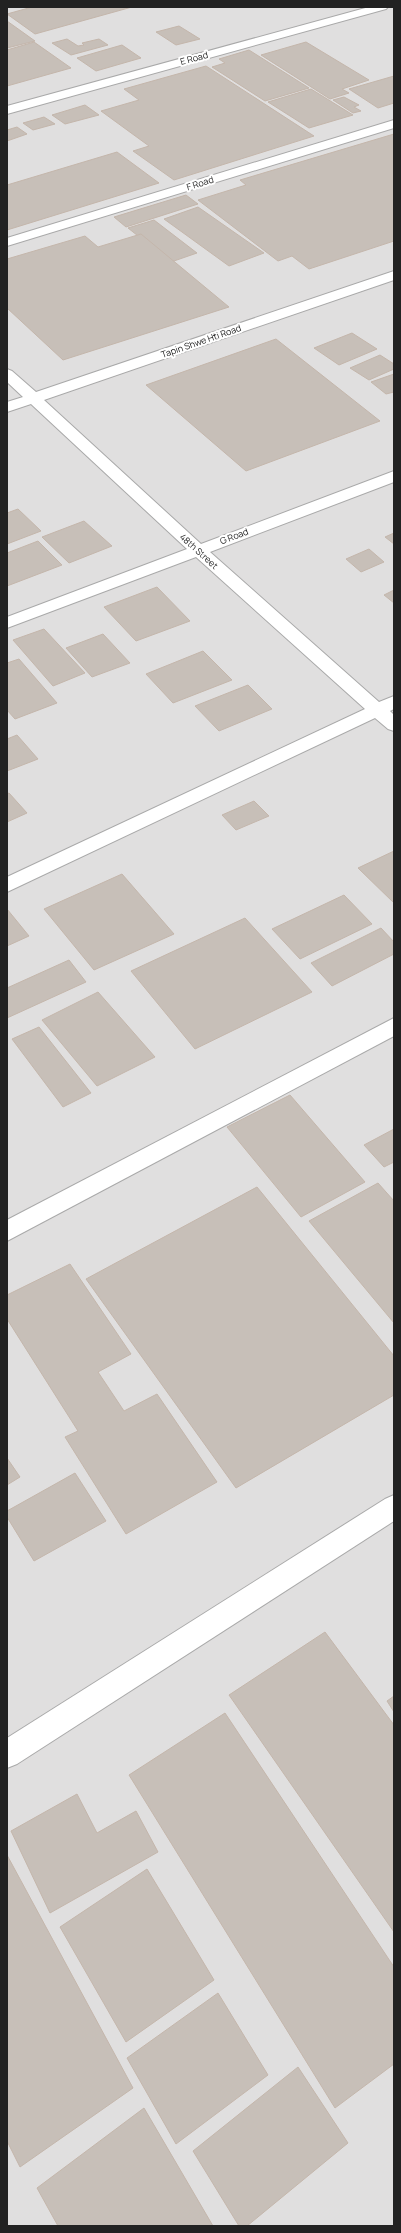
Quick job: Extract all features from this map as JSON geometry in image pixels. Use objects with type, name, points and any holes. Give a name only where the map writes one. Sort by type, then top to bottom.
[{"type":"street","name":"E Road","points":[[7,110],[382,7]]},
{"type":"street","name":"F Road","points":[[7,242],[394,124]]},
{"type":"street","name":"Tapin Shwe Hti Road","points":[[7,407],[394,275]]},
{"type":"street","name":"48th Street","points":[[7,374],[198,550],[394,726]]},
{"type":"street","name":"G Road","points":[[7,623],[394,476]]},
{"type":"street","points":[[7,885],[394,702]]},
{"type":"street","points":[[7,1231],[394,1026]]},
{"type":"street","points":[[7,1754],[394,1507]]},
{"type":"shaded area","points":[[7,7],[394,7],[394,2226],[7,2226]]},
{"type":"building","points":[[32,7],[132,7],[35,34],[7,14]]},
{"type":"building","points":[[7,21],[35,41],[7,48]]},
{"type":"building","points":[[179,26],[200,39],[176,45],[156,32]]},
{"type":"building","points":[[67,39],[78,46],[84,45],[82,43],[99,39],[108,45],[71,55],[52,43]]},
{"type":"building","points":[[34,42],[71,68],[7,86],[7,50]]},
{"type":"building","points":[[306,42],[369,80],[342,89],[349,93],[330,99],[261,55]]},
{"type":"building","points":[[122,45],[141,58],[96,71],[77,58]]},
{"type":"building","points":[[249,50],[309,88],[265,101],[212,67],[225,63],[219,59]]},
{"type":"building","points":[[206,66],[314,136],[174,180],[133,151],[149,146],[101,111],[139,100],[124,89]]},
{"type":"building","points":[[394,76],[394,103],[378,108],[349,89]]},
{"type":"building","points":[[311,89],[353,115],[309,128],[268,102]]},
{"type":"building","points":[[344,97],[359,105],[354,107],[361,111],[353,113],[333,100]]},
{"type":"building","points":[[85,105],[99,115],[65,124],[52,115]]},
{"type":"building","points":[[44,117],[55,124],[33,130],[23,123]]},
{"type":"building","points":[[17,127],[27,134],[7,141],[7,130]]},
{"type":"building","points":[[394,134],[394,241],[309,269],[292,256],[278,261],[198,200],[246,185],[240,180]]},
{"type":"building","points":[[117,152],[159,183],[7,230],[7,185]]},
{"type":"building","points":[[186,195],[198,204],[126,227],[114,217]]},
{"type":"building","points":[[198,207],[264,253],[229,266],[164,219]]},
{"type":"building","points":[[154,220],[197,253],[171,262],[128,228]]},
{"type":"building","points":[[141,234],[229,307],[63,360],[7,308],[7,259],[85,236],[98,247]]},
{"type":"building","points":[[352,333],[377,349],[339,365],[314,348]]},
{"type":"building","points":[[276,339],[380,421],[246,471],[146,385]]},
{"type":"building","points":[[380,355],[394,364],[394,369],[369,380],[350,368]]},
{"type":"building","points":[[394,374],[394,392],[386,394],[371,382]]},
{"type":"building","points":[[18,509],[41,531],[7,544],[7,513]]},
{"type":"building","points":[[84,521],[112,546],[69,563],[42,537]]},
{"type":"building","points":[[394,533],[394,544],[385,537]]},
{"type":"building","points":[[38,541],[62,565],[7,586],[7,553]]},
{"type":"building","points":[[369,549],[384,562],[361,572],[346,559]]},
{"type":"building","points":[[157,587],[190,621],[136,641],[104,607]]},
{"type":"building","points":[[394,590],[394,603],[384,595]]},
{"type":"building","points":[[44,629],[85,673],[53,686],[13,640]]},
{"type":"building","points":[[103,634],[130,663],[92,677],[66,648]]},
{"type":"building","points":[[203,651],[232,680],[173,703],[146,674]]},
{"type":"building","points":[[19,659],[57,703],[15,719],[7,710],[7,663]]},
{"type":"building","points":[[248,685],[272,709],[219,731],[195,706]]},
{"type":"building","points":[[17,735],[38,759],[7,771],[7,739]]},
{"type":"building","points":[[9,793],[27,813],[7,822],[7,794]]},
{"type":"building","points":[[254,801],[269,816],[236,830],[222,815]]},
{"type":"building","points":[[394,851],[394,903],[358,868]]},
{"type":"building","points":[[122,874],[174,934],[94,970],[44,909]]},
{"type":"building","points":[[344,895],[372,924],[300,959],[272,929]]},
{"type":"building","points":[[7,909],[29,936],[7,946]]},
{"type":"building","points":[[245,918],[312,992],[195,1049],[131,971]]},
{"type":"building","points":[[381,928],[394,942],[394,954],[332,986],[311,963]]},
{"type":"building","points":[[69,960],[86,982],[7,1018],[7,988]]},
{"type":"building","points":[[98,992],[155,1057],[97,1086],[42,1020]]},
{"type":"building","points":[[39,1027],[91,1093],[63,1107],[12,1039]]},
{"type":"building","points":[[290,1095],[365,1182],[301,1217],[227,1127]]},
{"type":"building","points":[[394,1129],[394,1162],[384,1167],[364,1145]]},
{"type":"building","points":[[378,1183],[394,1201],[394,1323],[309,1221]]},
{"type":"building","points":[[257,1187],[394,1356],[394,1395],[236,1488],[86,1279]]},
{"type":"building","points":[[70,1264],[131,1354],[98,1372],[124,1411],[157,1394],[217,1482],[126,1534],[65,1437],[78,1431],[7,1319],[7,1295]]},
{"type":"building","points":[[7,1458],[20,1477],[7,1485]]},
{"type":"building","points":[[75,1473],[106,1521],[34,1561],[7,1517],[7,1511]]},
{"type":"building","points":[[325,1632],[394,1725],[394,1932],[229,1695]]},
{"type":"building","points":[[394,1696],[394,1712],[387,1701]]},
{"type":"building","points":[[225,1713],[394,1967],[394,2064],[335,2108],[129,1775]]},
{"type":"building","points":[[77,1794],[97,1833],[136,1811],[158,1852],[50,1913],[11,1831]]},
{"type":"building","points":[[7,1855],[133,2088],[20,2167],[7,2141]]},
{"type":"building","points":[[147,1869],[214,1980],[126,2042],[60,1927]]},
{"type":"building","points":[[218,1993],[268,2075],[176,2144],[127,2058]]},
{"type":"building","points":[[298,2067],[348,2143],[247,2226],[239,2226],[193,2151]]},
{"type":"building","points":[[144,2108],[213,2226],[58,2226],[37,2188]]}]
